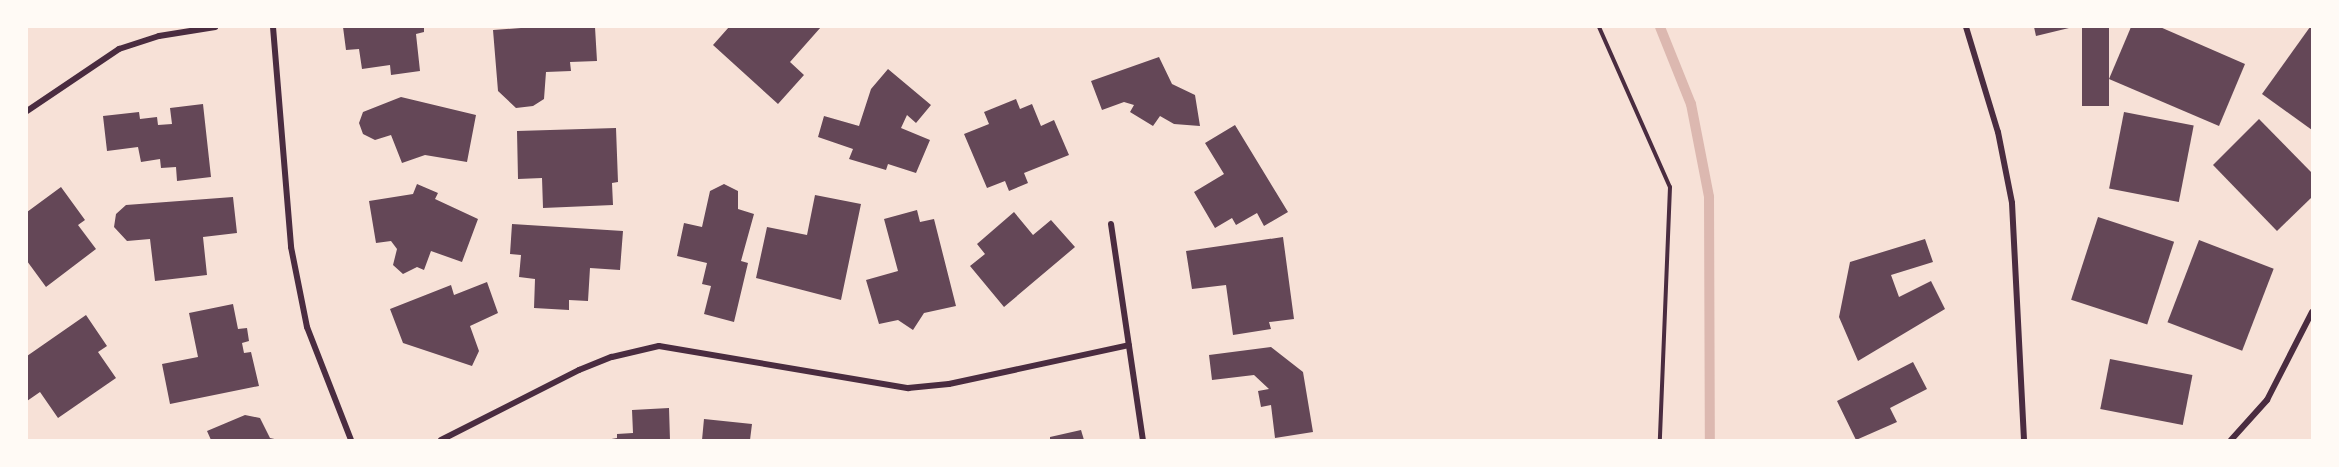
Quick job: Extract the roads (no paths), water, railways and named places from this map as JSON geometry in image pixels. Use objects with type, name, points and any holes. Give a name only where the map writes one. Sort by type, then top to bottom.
[{"type":"street","points":[[27,111],[119,49],[159,36],[215,27]]},
{"type":"street","points":[[273,27],[291,247],[307,327],[351,440]]},
{"type":"street","points":[[1966,27],[1998,132],[2013,203],[2024,440]]},
{"type":"street","points":[[1111,224],[1143,440]]},
{"type":"street","points":[[2231,440],[2268,399],[2312,312]]},
{"type":"street","points":[[441,440],[579,370],[612,357],[659,346],[908,388],[949,384],[1129,345]]},
{"type":"waterway","points":[[1660,27],[1691,104],[1709,197],[1710,440]]}]
